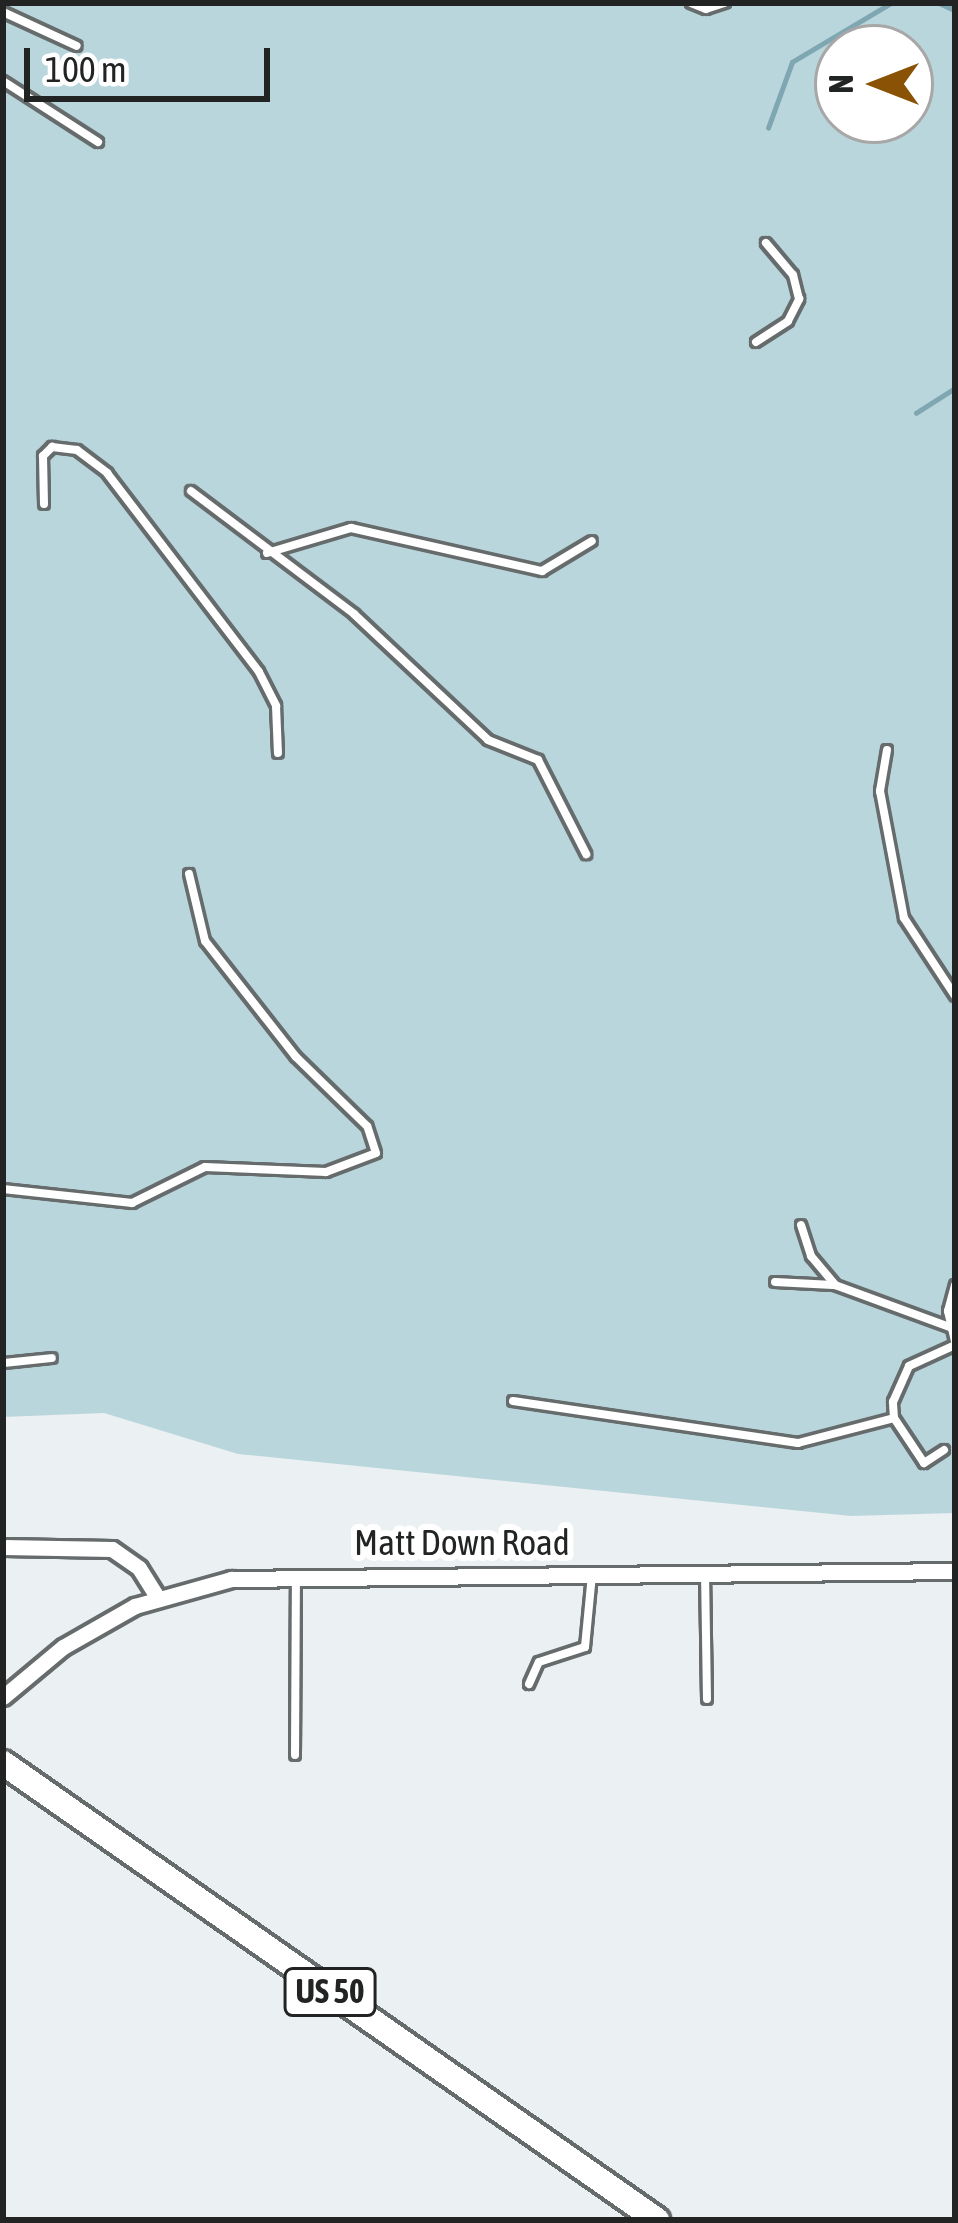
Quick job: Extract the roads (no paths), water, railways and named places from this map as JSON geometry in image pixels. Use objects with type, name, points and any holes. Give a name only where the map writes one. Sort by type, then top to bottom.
[{"type":"highway","name":"US 50","points":[[3,1763],[657,2220]]},
{"type":"street","points":[[3,1547],[112,1549],[139,1568],[157,1597]]},
{"type":"street","name":"Matt Down Road","points":[[3,1697],[63,1647],[157,1597],[296,1574],[955,1571]]},
{"type":"lane","points":[[691,3],[706,9],[725,3]]},
{"type":"lane","points":[[3,12],[76,46]]},
{"type":"lane","points":[[3,81],[98,142]]},
{"type":"lane","points":[[756,342],[788,321],[799,299],[793,275],[766,243]]},
{"type":"lane","points":[[44,504],[44,456],[52,447],[77,451],[107,473],[259,673],[276,706],[278,753]]},
{"type":"lane","points":[[191,490],[267,553],[354,614],[488,740],[538,760],[586,854]]},
{"type":"lane","points":[[267,553],[351,528],[542,572],[592,541]]},
{"type":"lane","points":[[887,749],[880,791],[904,918],[955,996]]},
{"type":"lane","points":[[3,1189],[132,1203],[205,1167],[326,1172],[376,1154],[367,1126],[296,1058],[206,941],[189,874]]},
{"type":"lane","points":[[801,1225],[811,1256],[835,1285]]},
{"type":"lane","points":[[775,1282],[835,1285],[950,1327]]},
{"type":"lane","points":[[944,1450],[923,1463],[894,1418],[896,1388],[909,1366],[955,1343],[950,1327],[955,1286]]},
{"type":"lane","points":[[3,1363],[52,1358]]},
{"type":"lane","points":[[513,1401],[799,1443],[894,1418]]},
{"type":"lane","points":[[705,1570],[707,1699]]},
{"type":"lane","points":[[529,1684],[539,1662],[585,1647],[592,1572]]},
{"type":"lane","points":[[295,1755],[296,1574]]},
{"type":"waterway","points":[[768,128],[792,62],[891,3]]},
{"type":"waterway","points":[[939,3],[955,10]]},
{"type":"waterway","points":[[916,413],[955,388]]}]
